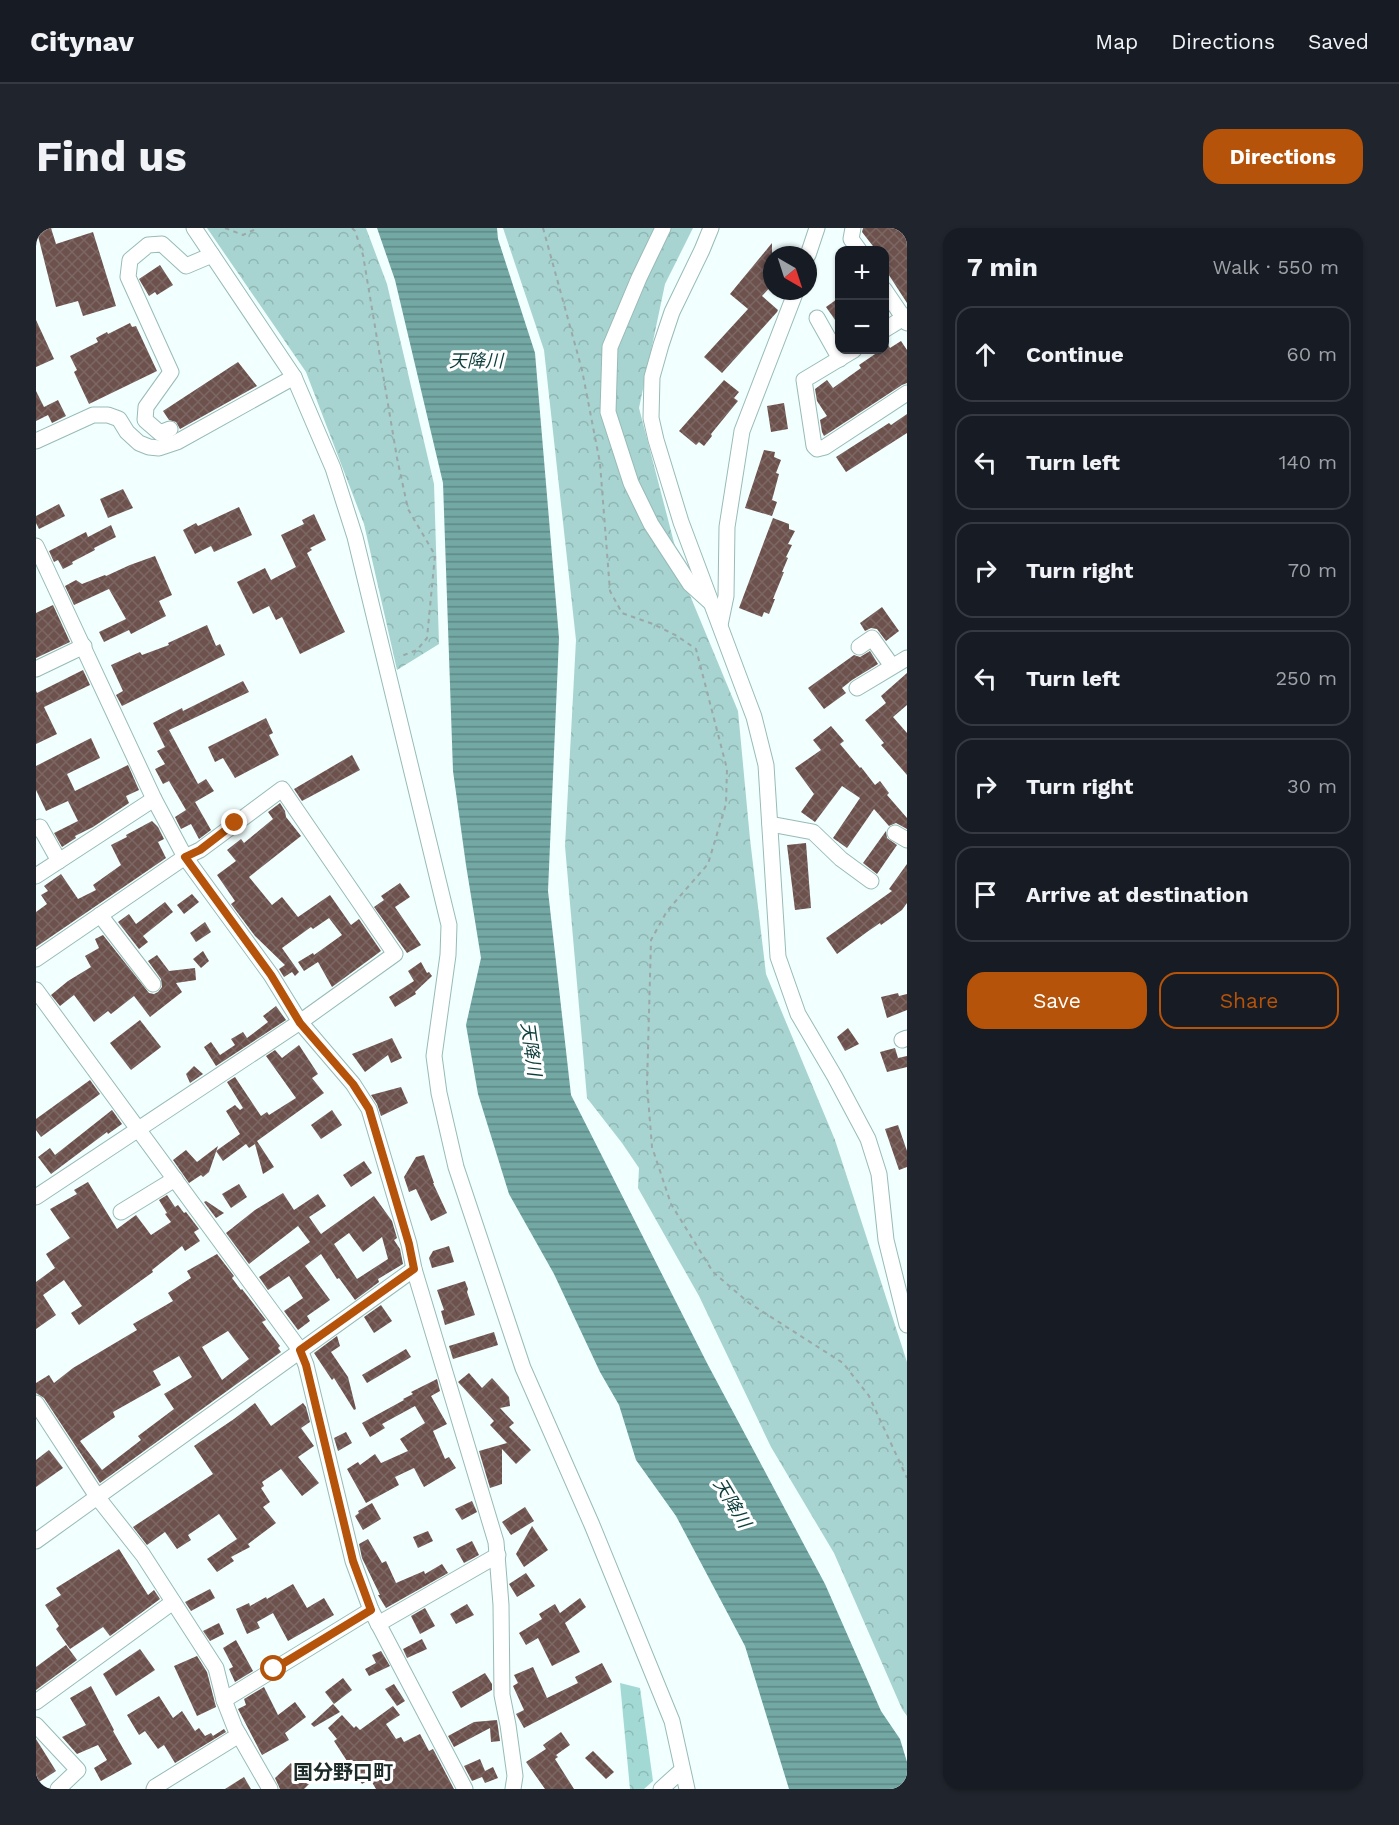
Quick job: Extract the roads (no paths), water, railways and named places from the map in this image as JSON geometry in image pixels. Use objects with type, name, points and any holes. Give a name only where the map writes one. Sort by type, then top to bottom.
[{"type":"street","points":[[194,228],[294,377],[333,468],[349,517],[449,925],[448,955],[434,1056],[439,1093],[456,1167],[523,1368],[592,1525],[672,1721],[687,1789]]},
{"type":"street","points":[[663,228],[610,347],[608,412],[631,483],[651,524],[690,584],[712,604]]},
{"type":"street","points":[[711,228],[672,312],[652,377],[651,418],[681,522],[754,717],[766,765],[778,957],[798,1014],[836,1077],[868,1139],[879,1174],[886,1240],[907,1325]]},
{"type":"street","points":[[811,246],[817,228]]},
{"type":"street","points":[[853,228],[851,238],[856,246]]},
{"type":"street","points":[[170,429],[160,433],[145,420],[146,408],[171,372],[128,277],[130,260],[148,245],[162,244],[186,266],[212,255]]},
{"type":"street","points":[[889,295],[906,319],[889,328]]},
{"type":"street","points":[[720,625],[726,596],[727,527],[742,430],[793,300]]},
{"type":"street","points":[[817,318],[840,358]]},
{"type":"street","points":[[847,354],[804,380],[814,446],[817,449],[825,447],[907,393]]},
{"type":"street","points":[[36,441],[93,415],[108,415],[119,419],[127,432],[139,443],[159,448],[177,442],[294,377]]},
{"type":"street","points":[[37,549],[154,799],[185,857],[271,975],[300,1023],[353,1084],[369,1109],[409,1244],[414,1269],[496,1542],[501,1605],[502,1695],[515,1776],[513,1789]]},
{"type":"street","points":[[859,647],[872,638],[892,666]]},
{"type":"street","points":[[36,669],[84,646]]},
{"type":"street","points":[[857,688],[907,658]]},
{"type":"street","points":[[36,959],[185,857],[212,842],[282,789],[395,954],[300,1023],[36,1197]]},
{"type":"street","points":[[36,876],[154,799]]},
{"type":"street","points":[[770,824],[813,832],[841,859],[871,881]]},
{"type":"street","points":[[36,830],[40,827],[59,861]]},
{"type":"street","points":[[100,915],[153,984]]},
{"type":"street","points":[[36,990],[300,1350],[306,1365],[353,1561],[371,1610],[465,1789]]},
{"type":"street","points":[[121,1212],[175,1179]]},
{"type":"street","points":[[36,1541],[414,1269]]},
{"type":"street","points":[[36,1403],[98,1498],[143,1555],[216,1668],[224,1700],[239,1735],[270,1789]]},
{"type":"street","points":[[378,1624],[498,1556]]},
{"type":"street","points":[[36,1702],[173,1602]]},
{"type":"street","points":[[224,1700],[371,1610]]},
{"type":"street","points":[[36,1725],[78,1770],[58,1789]]},
{"type":"street","points":[[154,1789],[239,1735]]},
{"type":"street","points":[[660,1789],[682,1770]]},
{"type":"water","name":"天降川","points":[[377,228],[497,228],[498,239],[535,353],[559,638],[548,891],[571,1095],[708,1365],[825,1584],[881,1711],[900,1739],[907,1762],[907,1789],[789,1789],[745,1646],[676,1516],[636,1460],[619,1405],[600,1372],[554,1274],[509,1194],[478,1094],[466,1025],[481,958],[453,771],[443,483],[395,280]]},
{"type":"district","name":"国分野口町","points":[[343,1772]]}]
